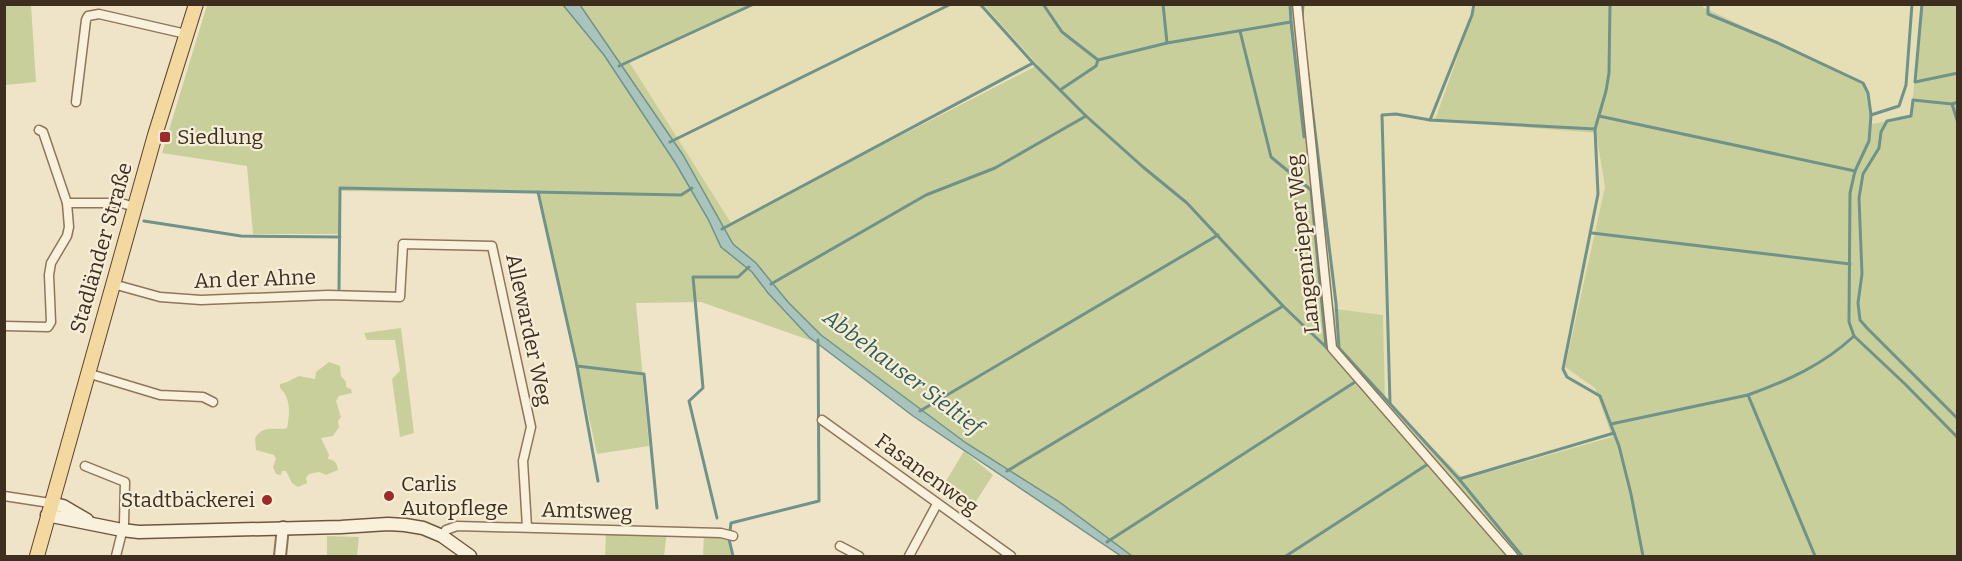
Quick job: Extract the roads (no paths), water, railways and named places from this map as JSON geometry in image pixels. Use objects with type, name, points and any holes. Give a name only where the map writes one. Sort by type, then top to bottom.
[{"type":"main road","name":"Stadländer Straße","points":[[37,556],[87,373],[196,4]]},
{"type":"main road","points":[[49,509],[63,506],[93,523],[122,530],[172,532],[388,524],[423,528],[442,536],[470,556]]},
{"type":"street","name":"Langenrieper Weg","points":[[1297,4],[1332,348],[1513,556]]},
{"type":"street","points":[[76,102],[88,16],[99,14],[186,34]]},
{"type":"street","points":[[5,326],[48,327],[51,322],[49,275],[51,263],[67,236],[69,227],[67,203],[43,132],[39,130]]},
{"type":"street","points":[[67,203],[121,203],[135,207]]},
{"type":"street","name":"Allewarder Weg","points":[[399,297],[403,244],[492,246],[531,427],[523,462],[527,527]]},
{"type":"street","name":"An der Ahne","points":[[113,284],[160,297],[201,300],[332,295],[399,297]]},
{"type":"street","points":[[87,373],[160,395],[203,398],[213,402]]},
{"type":"street","name":"Fasanenweg","points":[[822,420],[1011,556]]},
{"type":"street","points":[[85,466],[125,482],[124,524],[116,556]]},
{"type":"street","points":[[4,496],[49,509]]},
{"type":"street","points":[[909,556],[937,504]]},
{"type":"street","name":"Amtsweg","points":[[442,536],[446,530],[457,526],[721,533],[734,536]]},
{"type":"street","points":[[280,556],[283,527]]},
{"type":"street","points":[[840,546],[859,556]]},
{"type":"water","points":[[563,5],[580,5],[683,155],[733,244],[756,263],[788,302],[821,335],[966,443],[1058,501],[1132,556],[1121,556],[913,416],[809,337],[768,293],[752,272],[721,247],[708,219],[676,164],[604,55]]},
{"type":"waterway","points":[[619,66],[754,4]]},
{"type":"waterway","points":[[670,142],[951,4]]},
{"type":"waterway","points":[[980,4],[1033,63],[1086,116],[1187,203],[1283,306],[1326,347],[1389,419]]},
{"type":"waterway","points":[[1043,4],[1062,32],[1098,60]]},
{"type":"waterway","points":[[1163,4],[1167,43]]},
{"type":"waterway","points":[[1290,4],[1304,137]]},
{"type":"waterway","points":[[1302,20],[1303,4]]},
{"type":"waterway","points":[[1430,120],[1472,15],[1474,4]]},
{"type":"waterway","points":[[1610,4],[1609,73],[1595,129],[1598,194],[1563,369],[1567,377],[1600,396],[1619,446],[1643,556]]},
{"type":"waterway","points":[[1708,4],[1708,14],[1778,43],[1863,83],[1868,93],[1871,115],[1869,141],[1855,171],[1850,193],[1849,322],[1854,336],[1958,438]]},
{"type":"waterway","points":[[1871,115],[1899,106],[1906,85],[1912,4]]},
{"type":"waterway","points":[[1922,4],[1915,82],[1958,73]]},
{"type":"waterway","points":[[1060,90],[1096,66],[1098,60],[1167,43],[1291,22]]},
{"type":"waterway","points":[[1240,31],[1271,157],[1311,190],[1326,347]]},
{"type":"waterway","points":[[722,229],[1033,63]]},
{"type":"waterway","points":[[1308,74],[1336,303],[1339,348],[1459,479],[1522,556]]},
{"type":"waterway","points":[[1958,102],[1952,104],[1913,100],[1911,116],[1887,121],[1881,132],[1879,148],[1863,174],[1859,198],[1862,274],[1858,303],[1860,320],[1958,419]]},
{"type":"waterway","points":[[1952,104],[1958,123]]},
{"type":"waterway","points":[[1390,403],[1382,115],[1396,114],[1430,120],[1595,129]]},
{"type":"waterway","points":[[771,284],[926,195],[995,168],[1086,116]]},
{"type":"waterway","points":[[1599,116],[1855,171]]},
{"type":"waterway","points":[[339,289],[340,188],[681,195],[692,188]]},
{"type":"waterway","points":[[538,192],[577,366],[598,481]]},
{"type":"waterway","points":[[144,221],[241,236],[340,237]]},
{"type":"waterway","points":[[1592,233],[1850,264]]},
{"type":"waterway","name":"Abbehauser Sieltief","points":[[920,411],[1218,235]]},
{"type":"waterway","points":[[717,518],[689,401],[703,388],[693,277],[738,277],[749,267]]},
{"type":"waterway","points":[[1007,471],[1283,306]]},
{"type":"waterway","points":[[1611,424],[1748,395],[1777,384],[1817,364],[1854,336]]},
{"type":"waterway","points":[[733,556],[729,539],[731,523],[819,501],[818,340]]},
{"type":"waterway","points":[[577,366],[644,374],[657,508]]},
{"type":"waterway","points":[[1107,542],[1355,382]]},
{"type":"waterway","points":[[1748,395],[1815,556]]},
{"type":"waterway","points":[[1459,479],[1614,433]]},
{"type":"waterway","points":[[1286,556],[1428,464]]},
{"type":"place","name":"Siedlung","points":[[165,137]]},
{"type":"place","name":"Carlis Autopflege","points":[[389,496]]},
{"type":"place","name":"Stadtbäckerei","points":[[267,500]]}]
